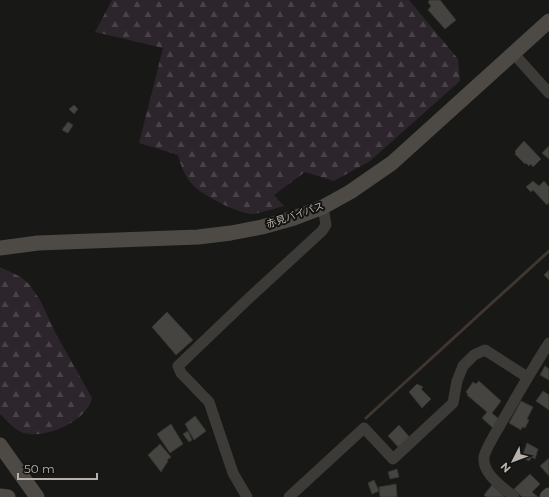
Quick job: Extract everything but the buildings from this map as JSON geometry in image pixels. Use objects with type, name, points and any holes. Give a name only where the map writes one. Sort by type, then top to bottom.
[{"type":"main road","name":"赤見バイパス","points":[[0,248],[38,244],[198,237],[262,227],[294,218],[323,207],[360,186],[392,163],[549,21]]},
{"type":"main road","points":[[0,445],[36,497]]},
{"type":"main road","points":[[0,496],[8,497]]},
{"type":"street","points":[[514,54],[549,92]]},
{"type":"street","points":[[247,497],[233,473],[209,402],[181,373],[178,366],[322,231],[326,225],[323,207]]},
{"type":"street","points":[[514,497],[490,476],[486,468],[484,457],[491,441],[527,377],[549,343]]},
{"type":"street","points":[[289,497],[364,428],[393,459],[453,403],[456,382],[463,366],[474,355],[486,350],[527,377]]},
{"type":"green space","points":[[112,0],[409,0],[458,59],[460,81],[370,161],[334,181],[305,172],[274,195],[284,206],[254,214],[244,213],[219,202],[196,188],[185,173],[178,155],[139,143],[163,48],[95,32]]},
{"type":"green space","points":[[0,267],[21,277],[29,284],[40,300],[56,334],[92,398],[89,406],[83,414],[66,426],[56,430],[37,434],[24,433],[12,426],[0,414]]},
{"type":"waterway","points":[[366,418],[549,251]]}]
